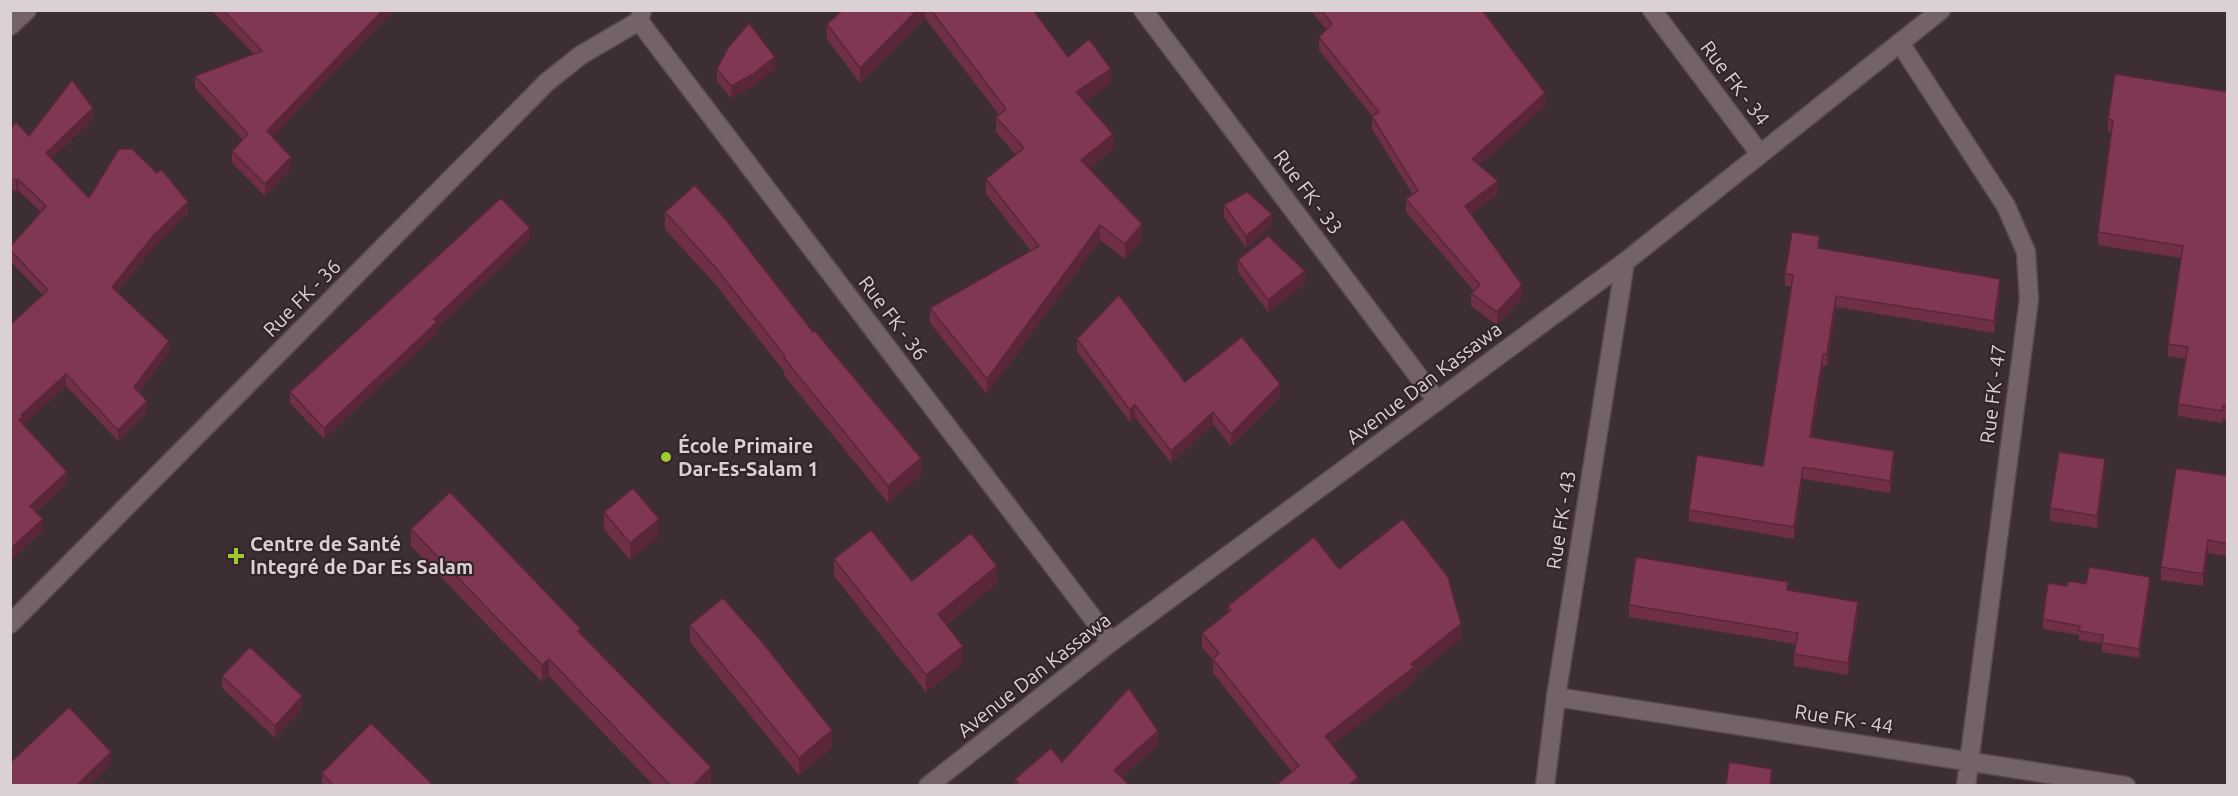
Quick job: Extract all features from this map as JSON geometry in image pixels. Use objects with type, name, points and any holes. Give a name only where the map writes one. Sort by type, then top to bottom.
[{"type":"street","points":[[10,26],[27,10]]},
{"type":"street","name":"Rue FK - 33","points":[[1143,10],[1437,401]]},
{"type":"street","name":"Rue FK - 34","points":[[1652,10],[1760,154]]},
{"type":"street","name":"Avenue Dan Kassawa","points":[[928,786],[1111,642],[1625,262],[1941,10]]},
{"type":"street","name":"Rue FK - 36","points":[[10,624],[547,82],[581,55],[640,16],[1111,642]]},
{"type":"street","name":"Rue FK - 47","points":[[1900,43],[2006,206],[2026,252],[2028,299],[1966,786]]},
{"type":"street","name":"Rue FK - 43","points":[[1545,786],[1556,697],[1625,262]]},
{"type":"street","name":"Rue FK - 44","points":[[1556,697],[2126,786]]},
{"type":"building","points":[[223,10],[383,10],[267,131],[291,157],[265,184],[232,151],[248,134],[195,76],[262,51]]},
{"type":"building","points":[[843,10],[917,10],[860,68],[827,24]]},
{"type":"building","points":[[931,10],[1033,10],[1068,57],[1089,39],[1111,69],[1076,92],[1113,134],[1081,160],[1142,224],[1125,244],[1100,225],[987,379],[930,308],[1039,246],[986,179],[1024,148],[996,117],[1006,109]]},
{"type":"building","points":[[1321,10],[1482,10],[1545,93],[1472,159],[1498,181],[1465,206],[1522,285],[1497,312],[1471,293],[1480,285],[1406,199],[1418,191],[1372,116],[1379,112],[1319,37],[1332,24]]},
{"type":"building","points":[[749,23],[775,57],[753,74],[731,86],[717,69],[728,48]]},
{"type":"building","points":[[2115,74],[2227,92],[2228,87],[2228,407],[2223,406],[2222,411],[2178,404],[2188,347],[2168,344],[2183,246],[2098,232],[2113,120],[2108,119]]},
{"type":"building","points":[[72,80],[93,108],[46,153],[89,198],[119,149],[132,149],[157,173],[161,169],[188,202],[153,236],[112,287],[169,341],[134,387],[147,401],[118,430],[66,374],[21,415],[23,417],[19,420],[67,472],[30,506],[43,519],[10,549],[10,325],[48,290],[10,250],[10,247],[46,206],[18,179],[16,181],[10,177],[10,129],[16,122],[29,136]]},
{"type":"building","points":[[695,185],[726,220],[813,332],[815,331],[921,458],[888,486],[784,358],[785,356],[715,267],[665,212]]},
{"type":"building","points":[[1247,192],[1272,214],[1246,236],[1224,205]]},
{"type":"building","points":[[501,198],[530,228],[434,319],[437,322],[324,428],[290,392]]},
{"type":"building","points":[[1792,232],[1819,236],[1818,248],[2000,279],[1994,321],[1836,296],[1827,354],[1823,354],[1810,437],[1894,451],[1890,481],[1803,467],[1794,527],[1689,510],[1697,455],[1763,466],[1793,275],[1785,274]]},
{"type":"building","points":[[1268,236],[1305,271],[1268,300],[1238,260]]},
{"type":"building","points":[[1119,295],[1185,382],[1242,337],[1280,384],[1231,434],[1213,412],[1171,451],[1135,405],[1130,410],[1077,339]]},
{"type":"building","points":[[2059,452],[2105,459],[2097,516],[2050,508]]},
{"type":"building","points":[[2176,468],[2228,476],[2228,544],[2208,540],[2203,574],[2161,567]]},
{"type":"building","points":[[633,488],[659,519],[630,543],[604,512]]},
{"type":"building","points":[[450,492],[581,629],[578,631],[711,767],[693,786],[671,786],[549,659],[542,665],[411,529]]},
{"type":"building","points":[[1403,519],[1448,577],[1461,624],[1411,664],[1414,667],[1325,736],[1358,777],[1348,786],[1275,786],[1299,766],[1213,659],[1219,653],[1202,633],[1231,610],[1228,606],[1314,537],[1339,569]]},
{"type":"building","points":[[871,530],[912,581],[971,533],[997,566],[938,614],[963,646],[926,675],[834,559]]},
{"type":"building","points":[[1636,557],[1788,582],[1787,590],[1858,602],[1848,663],[1794,654],[1798,633],[1629,605]]},
{"type":"building","points":[[2089,567],[2150,577],[2139,649],[2102,643],[2103,635],[2079,631],[2080,626],[2043,619],[2048,583],[2067,586],[2068,581],[2086,584]]},
{"type":"building","points":[[723,598],[762,642],[832,730],[799,758],[690,625]]},
{"type":"building","points":[[250,647],[302,696],[275,726],[222,676]]},
{"type":"building","points":[[1129,688],[1158,731],[1114,770],[1130,786],[1020,786],[1015,779],[1051,748],[1062,762]]},
{"type":"building","points":[[69,707],[111,752],[76,786],[13,786],[10,782],[10,763]]},
{"type":"building","points":[[371,723],[434,786],[334,786],[322,773]]},
{"type":"building","points":[[1729,762],[1772,769],[1770,786],[1726,786]]},
{"type":"place","name":"École Primaire Dar-Es-Salam 1","points":[[666,457]]},
{"type":"place","name":"Centre de Santé Integré de Dar Es Salam","points":[[236,556]]}]
